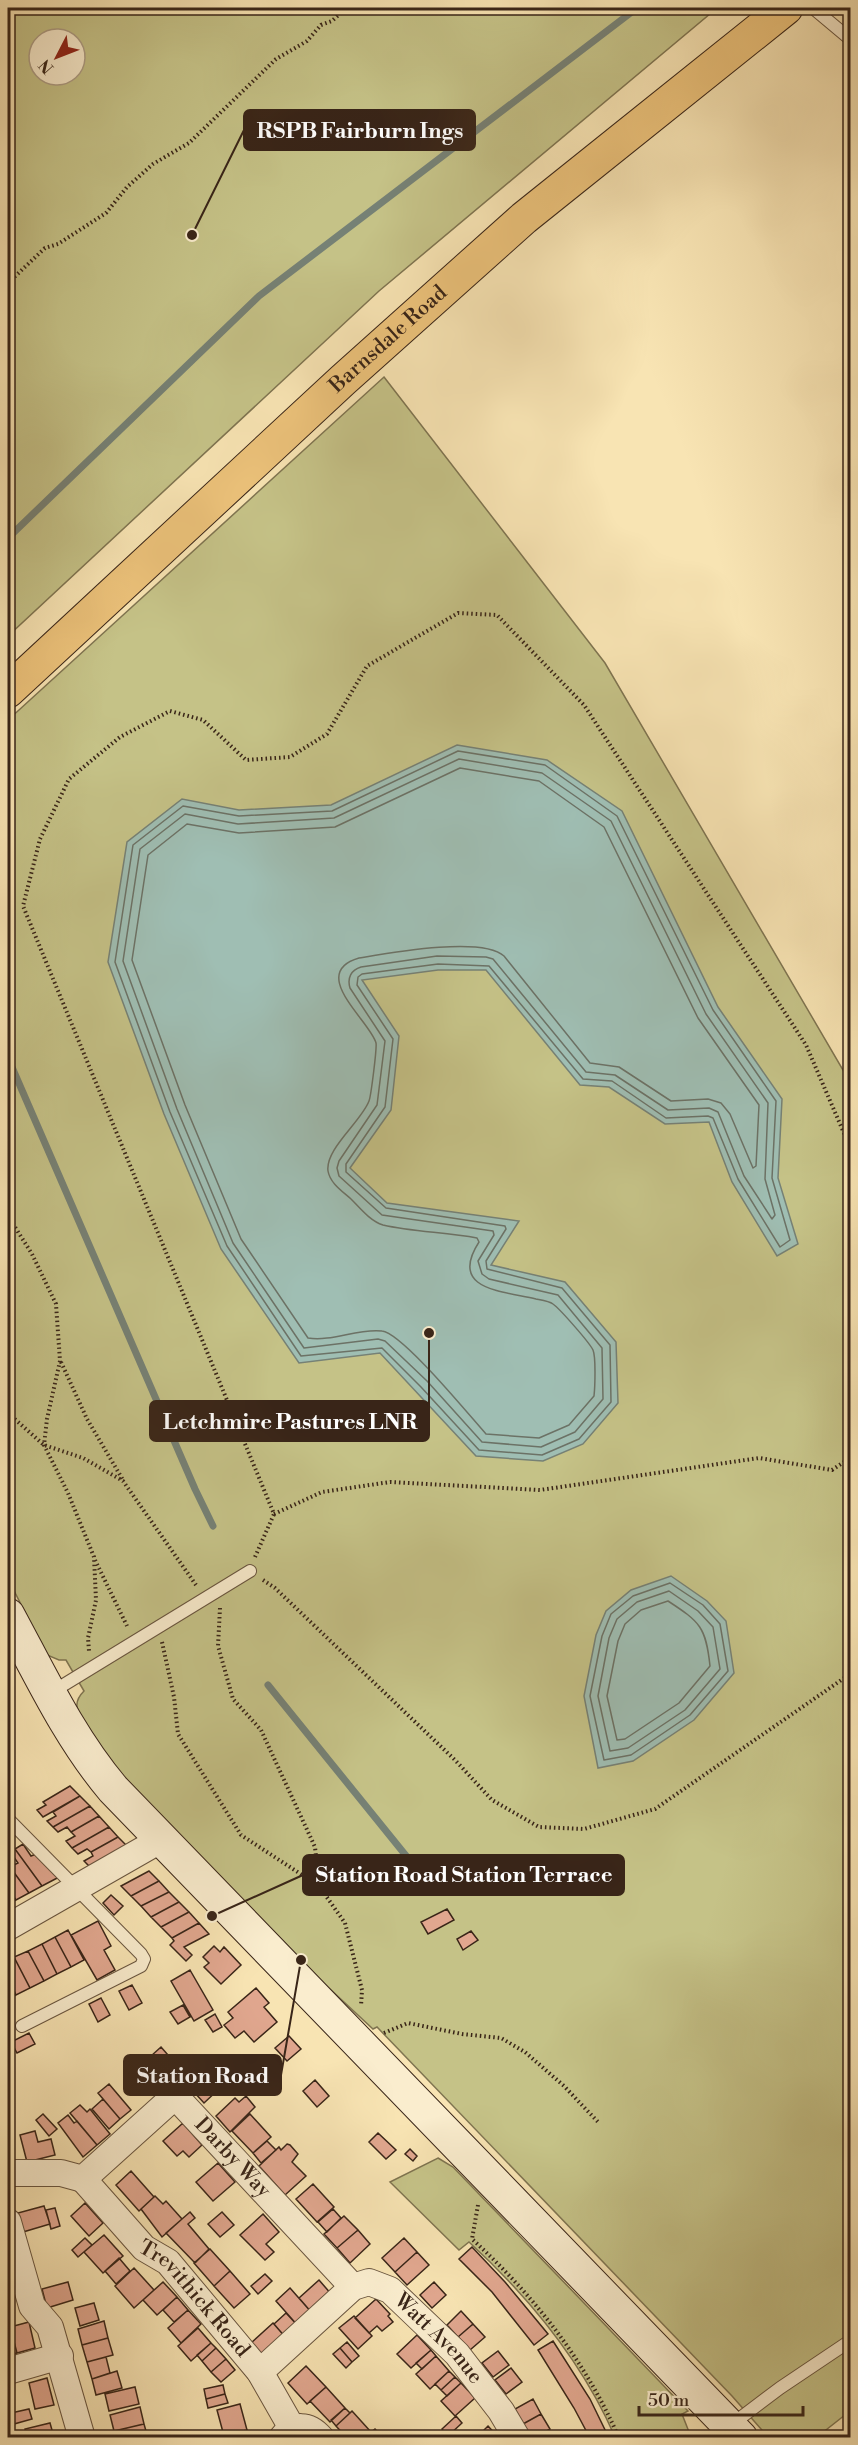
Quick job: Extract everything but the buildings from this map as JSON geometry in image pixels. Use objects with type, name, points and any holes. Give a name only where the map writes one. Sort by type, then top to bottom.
[{"type":"main road","name":"Barnsdale Road","points":[[8,691],[343,380],[524,218],[786,8]]},
{"type":"street","points":[[8,1615],[94,1766],[359,2044],[736,2432]]},
{"type":"street","points":[[8,1927],[162,1839]]},
{"type":"street","name":"Darby Way","points":[[83,2179],[175,2096],[353,2287]]},
{"type":"street","points":[[8,2173],[62,2173],[83,2179]]},
{"type":"street","name":"Trevithick Road","points":[[83,2179],[144,2248],[168,2262],[260,2372],[287,2433]]},
{"type":"street","points":[[8,2222],[32,2306],[50,2327],[60,2356],[82,2438]]},
{"type":"street","name":"Watt Avenue","points":[[353,2287],[369,2282],[390,2289],[458,2354],[501,2411],[517,2438]]},
{"type":"street","points":[[260,2372],[353,2287]]},
{"type":"street","points":[[8,2371],[60,2356]]},
{"type":"street","points":[[287,2433],[306,2427],[321,2438]]},
{"type":"lane","points":[[813,8],[850,39]]},
{"type":"lane","points":[[51,1693],[249,1570]]},
{"type":"lane","points":[[8,1819],[143,1955],[143,1963],[22,2026]]},
{"type":"lane","points":[[736,2432],[780,2388],[850,2341]]},
{"type":"path","points":[[8,283],[45,248],[58,244],[106,213],[127,187],[153,164],[189,143],[276,59],[307,41],[321,25],[332,21],[346,8]]},
{"type":"path","points":[[274,1514],[23,906],[40,839],[69,779],[120,736],[170,711],[204,720],[246,760],[290,757],[327,734],[367,666],[458,613],[497,615],[584,705],[806,1045],[850,1147]]},
{"type":"path","points":[[8,1216],[32,1254],[56,1304],[60,1361],[47,1419],[44,1445]]},
{"type":"path","points":[[60,1361],[87,1419],[123,1481],[205,1598]]},
{"type":"path","points":[[8,1413],[44,1445],[68,1492],[94,1557],[135,1641]]},
{"type":"path","points":[[44,1445],[83,1458],[123,1481]]},
{"type":"path","points":[[850,1458],[832,1470],[759,1458],[540,1490],[390,1482],[322,1492],[274,1514],[249,1570],[283,1596],[455,1760],[492,1800],[539,1827],[584,1828],[655,1809],[850,1674]]},
{"type":"path","points":[[90,1669],[88,1638],[96,1600],[94,1557]]},
{"type":"path","points":[[229,1583],[219,1609],[218,1646],[233,1698],[261,1730],[315,1846],[319,1886]]},
{"type":"path","points":[[158,1627],[174,1697],[178,1734],[241,1835],[319,1886],[345,1923],[362,1990],[359,2044],[408,2024],[501,2038],[525,2052],[564,2086],[598,2122]]},
{"type":"path","points":[[494,2183],[479,2199],[472,2239],[537,2305],[565,2342],[591,2380],[619,2438]]},
{"type":"shaded area","points":[[8,8],[717,8],[379,291],[8,636]]},
{"type":"shaded area","points":[[384,377],[605,663],[850,1082],[850,2411],[817,2437],[768,2437],[732,2396],[377,2027],[373,2029],[316,1976],[113,1770],[88,1732],[77,1707],[77,1702],[84,1691],[66,1660],[47,1655],[8,1579],[8,720]]},
{"type":"shaded area","points":[[438,2158],[453,2167],[688,2411],[682,2414],[691,2437],[615,2437],[587,2382],[552,2332],[513,2285],[469,2242],[459,2250],[390,2182]]},
{"type":"water","points":[[457,745],[547,760],[622,811],[718,1007],[782,1099],[778,1178],[798,1244],[777,1256],[732,1182],[709,1122],[665,1124],[609,1087],[580,1085],[486,970],[438,970],[362,980],[399,1036],[391,1110],[350,1168],[387,1203],[519,1221],[491,1265],[565,1282],[616,1342],[618,1403],[583,1444],[543,1461],[476,1456],[380,1353],[299,1363],[221,1249],[164,1114],[108,962],[127,842],[182,799],[239,810],[331,805]]},
{"type":"water","points":[[671,1576],[707,1601],[726,1621],[734,1673],[694,1720],[633,1761],[598,1768],[584,1696],[596,1635],[606,1611],[631,1590]]},
{"type":"waterway","points":[[8,538],[259,296],[637,8]]},
{"type":"waterway","points":[[8,1058],[213,1526]]},
{"type":"waterway","points":[[268,1685],[420,1873]]},
{"type":"place","name":"RSPB Fairburn Ings","points":[[192,235]]},
{"type":"place","name":"Letchmire Pastures LNR","points":[[429,1333]]},
{"type":"place","name":"Station Road Station Terrace","points":[[212,1916]]},
{"type":"place","name":"Station Road","points":[[301,1960]]}]
